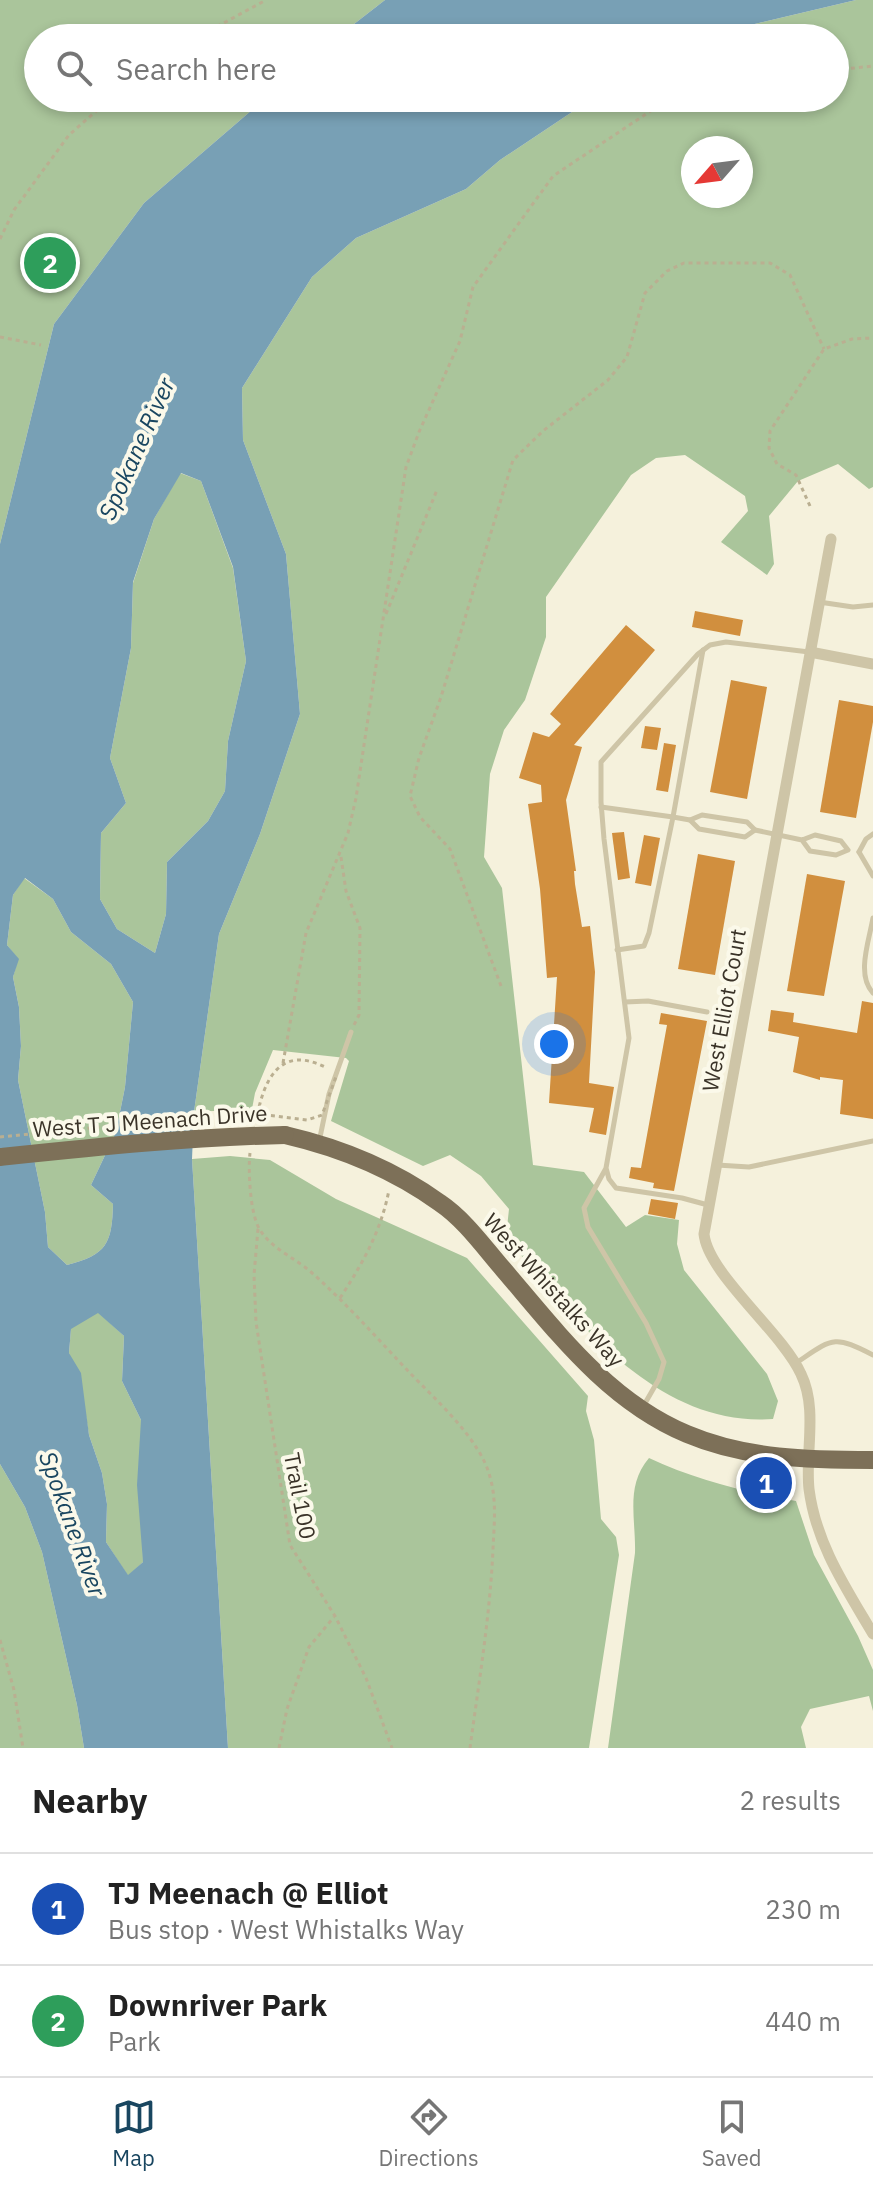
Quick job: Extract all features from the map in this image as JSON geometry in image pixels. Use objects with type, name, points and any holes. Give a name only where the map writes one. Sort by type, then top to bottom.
[{"type":"main road","name":"West T J Meenach Drive","points":[[0,1157],[177,1139],[285,1135],[364,1158],[392,1174]]},
{"type":"main road","name":"West Whistalks Way","points":[[392,1174],[442,1204],[486,1248],[586,1365],[641,1409],[685,1433],[764,1455],[873,1460]]},
{"type":"street","name":"West Elliot Court","points":[[831,539],[704,1234],[709,1254],[796,1364],[804,1379],[809,1403],[808,1459],[812,1504],[831,1564],[873,1634]]},
{"type":"street","points":[[810,652],[873,664]]},
{"type":"lane","points":[[819,602],[853,607],[873,605]]},
{"type":"lane","points":[[641,1409],[659,1379],[664,1362],[646,1323],[588,1227],[584,1208],[606,1168],[629,1038],[601,807],[601,762],[710,645],[726,642],[810,652]]},
{"type":"lane","points":[[617,950],[644,946],[649,933],[703,650]]},
{"type":"lane","points":[[601,807],[690,820],[702,815],[747,822],[755,830],[802,840],[815,835],[841,841],[848,850]]},
{"type":"lane","points":[[690,820],[699,829],[745,837],[755,830]]},
{"type":"lane","points":[[859,852],[866,839],[873,834]]},
{"type":"lane","points":[[802,840],[810,851],[836,855],[848,850],[859,852],[873,876]]},
{"type":"lane","points":[[873,918],[863,974],[866,985],[873,993]]},
{"type":"lane","points":[[625,1002],[648,1001],[707,1012]]},
{"type":"lane","points":[[319,1143],[329,1094],[351,1032]]},
{"type":"lane","points":[[716,1165],[749,1167],[873,1141]]},
{"type":"lane","points":[[606,1168],[616,1188],[709,1205]]},
{"type":"lane","points":[[796,1364],[836,1341],[848,1341],[873,1355]]},
{"type":"path","points":[[222,24],[266,0]]},
{"type":"path","points":[[849,69],[873,66]]},
{"type":"path","points":[[0,239],[14,210],[69,135],[95,112]]},
{"type":"path","points":[[283,1063],[306,933],[348,833],[356,798],[406,467],[460,341],[473,287],[553,176],[649,112]]},
{"type":"path","points":[[501,986],[450,849],[420,817],[410,796],[419,758],[441,697],[513,460],[543,431],[608,380],[627,357],[645,293],[667,271],[684,263],[770,263],[790,275],[824,349]]},
{"type":"path","points":[[0,337],[41,345]]},
{"type":"path","points":[[810,506],[796,475],[777,464],[769,448],[770,431],[824,349],[852,339],[873,338]]},
{"type":"path","points":[[383,621],[437,490]]},
{"type":"path","points":[[340,853],[346,891],[360,928],[359,1015],[351,1032]]},
{"type":"path","points":[[0,1137],[221,1115],[266,1115],[307,1120],[322,1115],[337,1074],[321,1065],[297,1059],[283,1063],[273,1073],[260,1098],[255,1128]]},
{"type":"path","name":"Trail 100","points":[[252,1142],[249,1157],[258,1229],[254,1275],[256,1322],[290,1545],[335,1616],[366,1678],[392,1748]]},
{"type":"path","points":[[340,1298],[365,1260],[384,1219],[392,1174]]},
{"type":"path","points":[[258,1229],[340,1298],[472,1442],[490,1474],[495,1504],[492,1580],[486,1651],[470,1748]]},
{"type":"path","points":[[279,1748],[287,1709],[309,1647],[335,1616]]},
{"type":"path","points":[[0,1640],[14,1690],[23,1748]]},
{"type":"green space","points":[[0,0],[385,0],[354,24],[24,24],[24,112],[250,112],[144,203],[54,324],[0,544]]},
{"type":"green space","points":[[856,0],[873,0],[873,487],[869,489],[838,464],[798,481],[769,516],[774,564],[767,575],[721,542],[748,511],[745,496],[685,455],[656,458],[631,475],[546,597],[546,637],[525,700],[504,730],[490,774],[484,857],[502,888],[533,1165],[584,1172],[626,1227],[645,1215],[679,1220],[677,1244],[684,1270],[767,1374],[778,1401],[773,1419],[731,1417],[692,1406],[655,1386],[589,1332],[506,1237],[509,1209],[481,1176],[450,1155],[423,1166],[331,1121],[349,1061],[346,1058],[273,1050],[255,1093],[252,1109],[194,1112],[219,934],[260,834],[300,714],[286,554],[243,440],[242,388],[312,277],[356,238],[466,189],[500,160],[572,112],[849,112],[849,24],[755,24]]},
{"type":"green space","points":[[180,473],[201,481],[233,568],[246,661],[228,741],[225,791],[208,821],[167,862],[166,914],[155,953],[117,929],[100,899],[101,833],[126,803],[110,758],[131,648],[133,583],[154,519]]},
{"type":"green space","points":[[24,878],[53,899],[71,932],[111,964],[133,1002],[125,1087],[116,1132],[91,1185],[113,1204],[109,1238],[99,1252],[67,1265],[48,1247],[45,1212],[18,1080],[21,1046],[19,1007],[13,977],[18,959],[7,945],[13,895]]},
{"type":"green space","points":[[230,1156],[270,1160],[336,1199],[467,1258],[588,1396],[586,1411],[594,1440],[601,1519],[616,1537],[619,1555],[589,1748],[228,1748],[192,1159]]},
{"type":"green space","points":[[98,1312],[124,1336],[122,1381],[141,1420],[143,1562],[128,1576],[106,1542],[107,1504],[102,1473],[89,1435],[84,1404],[69,1353],[71,1328]]},
{"type":"green space","points":[[649,1458],[721,1484],[796,1501],[814,1555],[873,1670],[873,1711],[869,1696],[810,1709],[801,1727],[806,1748],[608,1748],[635,1553],[634,1491]]},
{"type":"green space","points":[[0,1464],[25,1507],[42,1552],[84,1748],[0,1748]]},
{"type":"water","points":[[385,0],[856,0],[755,24],[354,24]]},
{"type":"water","name":"Spokane River","points":[[250,112],[572,112],[500,160],[466,189],[356,238],[312,277],[242,388],[243,440],[286,554],[300,714],[260,834],[219,934],[194,1112],[192,1159],[228,1748],[84,1748],[42,1552],[25,1507],[0,1464],[0,544],[54,324],[144,203]],"holes":[[[181,473],[201,481],[233,567],[246,661],[228,741],[225,791],[208,821],[167,862],[166,914],[155,953],[117,929],[100,899],[101,833],[126,803],[110,758],[131,648],[133,582],[154,519]],[[25,878],[53,899],[71,932],[111,964],[133,1002],[125,1087],[116,1132],[91,1185],[113,1204],[109,1238],[99,1252],[67,1265],[48,1247],[45,1212],[18,1080],[21,1046],[19,1007],[13,977],[19,959],[7,945],[13,895]],[[98,1313],[124,1336],[122,1381],[141,1420],[137,1485],[143,1562],[128,1575],[106,1542],[107,1504],[102,1473],[89,1435],[81,1373],[69,1353],[71,1329]]]},
{"type":"building","points":[[695,611],[743,620],[740,636],[692,627]]},
{"type":"building","points":[[626,625],[655,650],[574,745],[582,747],[566,800],[582,927],[590,926],[595,972],[589,1083],[614,1087],[606,1135],[589,1132],[594,1108],[549,1103],[557,977],[547,978],[540,889],[528,804],[542,802],[541,785],[519,778],[533,732],[549,737],[561,724],[550,714]]},
{"type":"building","points":[[731,680],[767,687],[747,799],[710,792]]},
{"type":"building","points":[[839,700],[873,706],[873,722],[856,818],[820,812]]},
{"type":"building","points":[[645,726],[661,728],[657,750],[641,748]]},
{"type":"building","points":[[664,743],[676,745],[668,792],[656,790]]},
{"type":"building","points":[[624,832],[630,878],[618,880],[612,833]]},
{"type":"building","points":[[644,835],[660,838],[651,886],[635,883]]},
{"type":"building","points":[[698,854],[735,861],[715,975],[678,969]]},
{"type":"building","points":[[807,874],[845,881],[824,996],[787,991]]},
{"type":"building","points":[[862,1001],[873,1003],[873,1119],[840,1114],[843,1080],[820,1077],[820,1080],[793,1072],[799,1037],[768,1031],[771,1010],[794,1013],[793,1022],[857,1033]]},
{"type":"building","points":[[661,1013],[707,1021],[674,1191],[653,1188],[654,1183],[629,1178],[631,1167],[641,1168],[667,1025],[659,1024]]},
{"type":"building","points":[[651,1199],[678,1203],[675,1219],[648,1214]]},
{"type":"place","name":"Downriver Park","points":[[50,263]]},
{"type":"place","name":"TJ Meenach @ Elliot","points":[[766,1483]]}]
